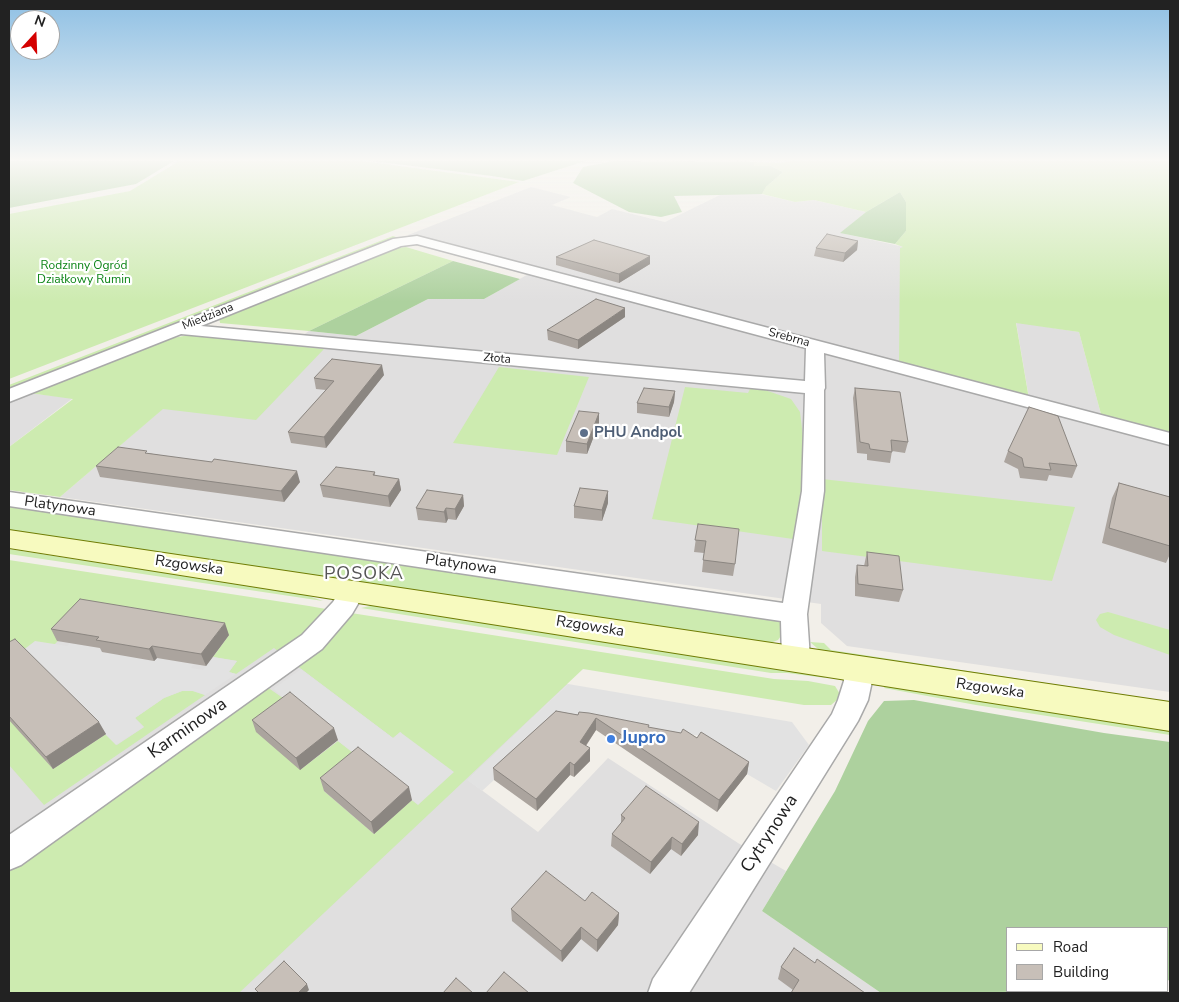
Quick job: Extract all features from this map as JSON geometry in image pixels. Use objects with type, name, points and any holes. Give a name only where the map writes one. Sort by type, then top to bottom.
[{"type":"street","name":"Miedziana","points":[[9,396],[407,240]]},
{"type":"street","name":"Srebrna","points":[[407,240],[417,240],[1170,439]]},
{"type":"street","name":"Złota","points":[[178,329],[816,388]]},
{"type":"street","points":[[796,659],[794,614],[813,490],[816,345]]},
{"type":"street","name":"Platynowa","points":[[9,500],[794,614]]},
{"type":"street","name":"Rzgowska","points":[[9,539],[353,590],[1170,717]]},
{"type":"street","name":"Karminowa","points":[[9,854],[312,642],[343,608],[353,590]]},
{"type":"street","name":"Cytrynowa","points":[[667,993],[843,721],[853,700],[858,680],[857,669]]},
{"type":"shaded area","points":[[478,208],[562,208],[597,217],[612,209],[665,222],[694,208],[848,208],[866,212],[841,233],[904,247],[1029,398],[1016,322],[1079,332],[1102,418],[1170,436],[1170,692],[847,646],[821,623],[821,604],[60,497],[241,341],[288,345],[309,331],[356,336],[428,299],[484,299],[532,272],[413,241],[408,235]]},
{"type":"shaded area","points":[[28,393],[73,398],[9,447],[9,401]]},
{"type":"shaded area","points":[[127,578],[568,684],[468,780],[538,832],[608,758],[738,843],[786,871],[762,911],[881,993],[9,993],[9,644]]},
{"type":"shaded area","points":[[35,641],[67,646],[70,643],[105,649],[102,652],[114,654],[126,642],[154,661],[157,658],[193,664],[191,668],[203,670],[213,657],[237,661],[229,672],[236,674],[205,695],[193,691],[182,691],[164,698],[135,718],[144,727],[116,745],[22,651]]},
{"type":"shaded area","points":[[301,669],[393,738],[400,732],[454,772],[418,805],[273,689]]},
{"type":"shaded area","points":[[568,684],[792,722],[809,745],[776,791],[747,774],[706,737],[625,723],[556,723],[482,791],[467,780]]},
{"type":"green space","name":"Rodzinny Ogród Działkowy Rumin","points":[[42,208],[452,208],[9,379],[9,214]]},
{"type":"green space","points":[[621,208],[680,208],[682,212],[661,217],[629,212]]},
{"type":"green space","points":[[848,208],[873,208],[866,212]]},
{"type":"green space","points":[[873,208],[906,208],[906,231],[895,244],[840,233]]},
{"type":"green space","points":[[906,208],[1170,208],[1170,436],[1102,418],[1079,332],[1016,323],[1029,399],[899,365],[900,248],[903,247],[895,244],[906,231]]},
{"type":"green space","points":[[393,236],[399,238],[9,393],[9,385]]},
{"type":"green space","points":[[406,247],[453,261],[309,331],[220,323],[219,316],[385,249]]},
{"type":"green space","points":[[453,261],[520,279],[484,299],[428,299],[356,336],[309,331]]},
{"type":"green space","points":[[189,335],[324,349],[256,420],[163,409],[60,497],[9,490],[9,447],[73,399],[29,393],[162,340]]},
{"type":"green space","points":[[499,367],[589,377],[557,455],[453,443]]},
{"type":"green space","points":[[685,387],[748,393],[751,387],[791,399],[800,412],[804,445],[800,540],[652,519]]},
{"type":"green space","points":[[822,479],[1075,507],[1052,581],[822,551]]},
{"type":"green space","points":[[9,505],[774,617],[784,623],[784,632],[778,640],[765,645],[9,533]]},
{"type":"green space","points":[[9,549],[306,595],[323,601],[9,554]]},
{"type":"green space","points":[[9,560],[326,609],[318,625],[279,652],[274,648],[236,674],[229,672],[237,661],[213,657],[229,635],[86,611],[55,644],[22,651],[9,658]]},
{"type":"green space","points":[[375,605],[819,674],[826,678],[771,673],[361,608]]},
{"type":"green space","points":[[1108,612],[1170,630],[1170,655],[1114,635],[1100,627],[1096,620],[1100,614]]},
{"type":"green space","points":[[351,613],[774,679],[808,681],[835,686],[840,694],[838,699],[831,705],[804,705],[583,669],[239,993],[9,993],[9,869],[267,687],[293,705],[300,770],[338,741],[362,759],[324,791],[374,834],[412,800],[418,804],[401,732],[393,738],[292,662]]},
{"type":"green space","points":[[810,642],[824,643],[831,650],[1170,702],[1170,708],[834,658],[824,654]]},
{"type":"green space","points":[[885,686],[972,697],[1170,729],[1170,735],[976,705],[884,688]]},
{"type":"green space","points":[[182,691],[193,691],[205,695],[44,805],[9,765],[9,711],[53,769],[106,734],[117,745],[144,727],[135,718],[164,698]]},
{"type":"green space","points":[[914,700],[1104,733],[1170,742],[1170,981],[1169,927],[1006,927],[1006,992],[1010,993],[881,993],[762,911],[835,791],[868,721],[884,701]]},
{"type":"building","points":[[827,234],[858,241],[845,253],[816,248]]},
{"type":"building","points":[[594,240],[650,256],[619,274],[556,257]]},
{"type":"building","points":[[596,299],[625,308],[578,340],[547,330]]},
{"type":"building","points":[[332,359],[382,365],[324,437],[288,432],[334,381],[314,378]]},
{"type":"building","points":[[644,388],[675,391],[669,407],[637,403]]},
{"type":"building","points":[[855,388],[900,392],[908,442],[891,440],[892,452],[870,449],[869,444],[860,442]]},
{"type":"building","points":[[1029,407],[1058,416],[1077,466],[1049,463],[1051,470],[1024,467],[1022,458],[1008,451]]},
{"type":"building","points":[[579,411],[599,413],[587,444],[566,441]]},
{"type":"building","points":[[118,447],[147,451],[145,453],[212,462],[214,459],[297,471],[281,491],[96,466]]},
{"type":"building","points":[[336,467],[375,472],[373,475],[399,479],[388,496],[320,485]]},
{"type":"building","points":[[1119,483],[1170,497],[1170,546],[1109,528]]},
{"type":"building","points":[[580,488],[608,491],[602,510],[574,506]]},
{"type":"building","points":[[427,490],[463,495],[455,509],[446,508],[444,512],[416,508]]},
{"type":"building","points":[[698,524],[739,529],[735,564],[703,560],[706,541],[695,540]]},
{"type":"building","points":[[867,552],[899,556],[903,590],[858,584],[857,565],[868,566]]},
{"type":"building","points":[[80,599],[225,623],[201,654],[152,646],[149,649],[96,640],[99,637],[51,629]]},
{"type":"building","points":[[15,639],[99,722],[46,757],[9,716],[9,642]]},
{"type":"building","points":[[290,692],[334,728],[296,758],[252,720]]},
{"type":"building","points":[[556,711],[578,715],[579,712],[589,713],[681,733],[683,729],[697,738],[701,732],[749,762],[719,800],[596,718],[580,742],[590,748],[574,765],[570,762],[536,799],[493,768]]},
{"type":"building","points":[[358,747],[409,787],[371,822],[320,778]]},
{"type":"building","points":[[646,786],[699,822],[682,844],[672,837],[651,862],[612,834],[625,818],[621,815]]},
{"type":"building","points":[[546,871],[585,901],[592,892],[619,913],[597,940],[581,927],[561,951],[511,909]]},
{"type":"building","points":[[794,948],[815,963],[817,959],[865,993],[791,993],[799,980],[781,967]]},
{"type":"building","points":[[284,961],[307,984],[298,993],[259,993],[255,989]]},
{"type":"building","points":[[504,972],[529,993],[486,993]]},
{"type":"building","points":[[456,978],[473,993],[443,993]]},
{"type":"place","name":"PHU Andpol","points":[[584,433]]},
{"type":"place","name":"Jupro","points":[[611,739]]},
{"type":"district","name":"POSOKA","points":[[364,575]]}]
